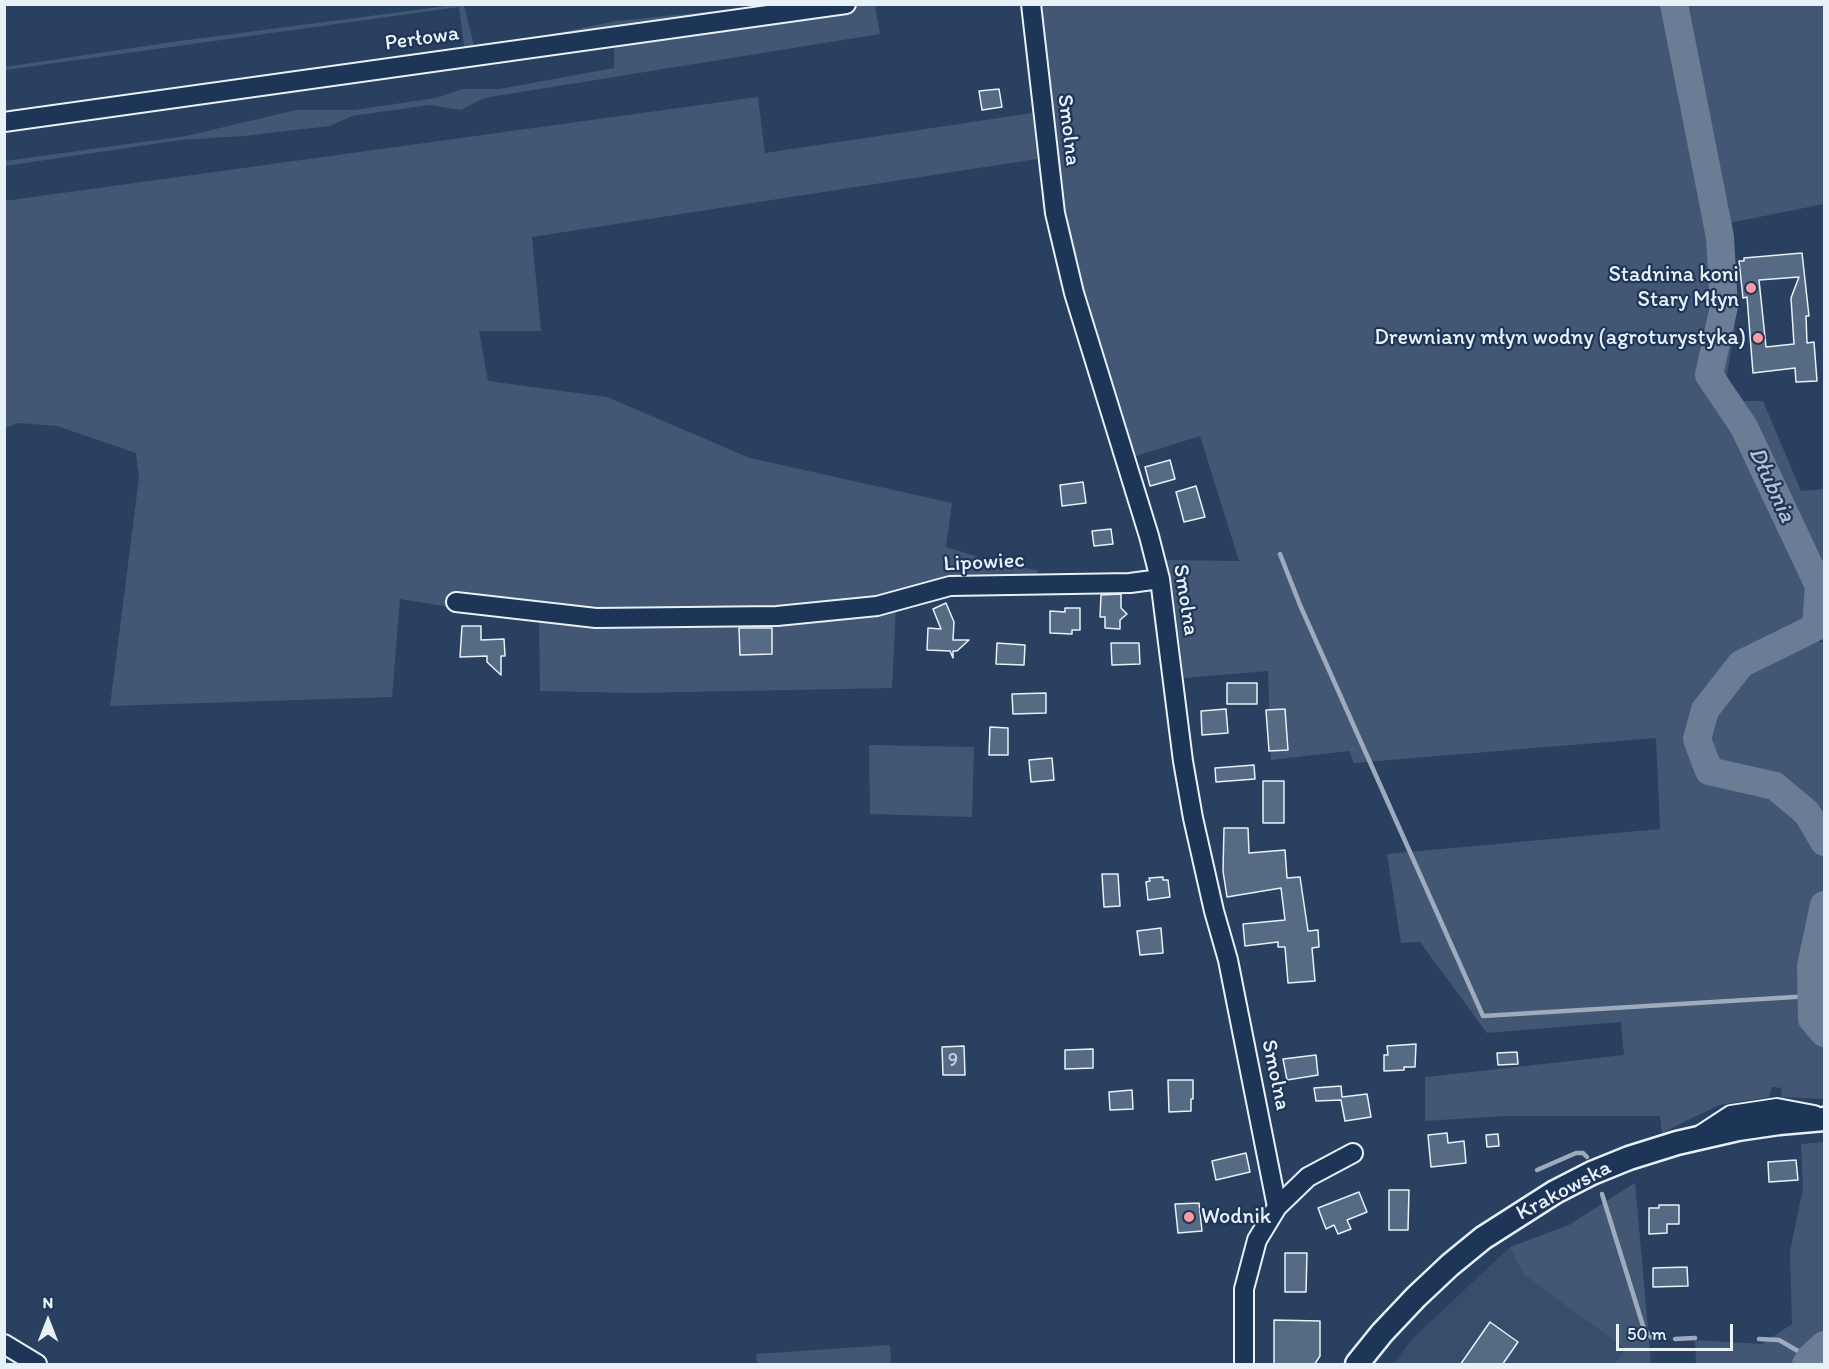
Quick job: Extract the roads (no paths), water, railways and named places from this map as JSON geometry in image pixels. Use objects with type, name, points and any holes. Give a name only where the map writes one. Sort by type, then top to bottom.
[{"type":"main road","name":"Krakowska","points":[[1357,1365],[1409,1304],[1450,1265],[1483,1238],[1520,1213],[1592,1173],[1629,1158],[1694,1139],[1779,1123],[1824,1118]]},
{"type":"street","name":"Perłowa","points":[[4,122],[846,4]]},
{"type":"street","name":"Smolna","points":[[1031,4],[1055,213],[1074,293],[1149,536],[1160,579],[1183,761],[1193,819],[1228,960],[1277,1207]]},
{"type":"street","name":"Lipowiec","points":[[456,602],[596,618],[777,616],[876,606],[950,586],[1130,582],[1160,579]]},
{"type":"street","points":[[1244,1365],[1244,1289],[1257,1240],[1277,1207],[1308,1177],[1353,1153]]},
{"type":"street","points":[[4,1344],[37,1365]]},
{"type":"waterway","name":"Dłubnia","points":[[1674,4],[1720,237],[1724,306],[1709,375],[1744,427],[1819,586],[1816,627],[1741,664],[1705,710],[1697,739],[1709,771],[1775,786],[1807,813],[1824,842]]},
{"type":"waterway","points":[[1280,554],[1300,605],[1483,1016],[1811,996]]},
{"type":"waterway","name":"Dłubnia","points":[[1824,905],[1811,966],[1812,1019],[1824,1033]]},
{"type":"waterway","points":[[1537,1170],[1576,1153],[1583,1153],[1587,1157]]},
{"type":"waterway","points":[[1602,1194],[1644,1329],[1652,1338],[1660,1339]]},
{"type":"waterway","points":[[1675,1339],[1695,1338]]},
{"type":"waterway","points":[[1759,1339],[1779,1340],[1810,1358]]},
{"type":"waterway","name":"Dłubnia","points":[[1806,1364],[1824,1345]]},
{"type":"place","name":"Stadnina koni Stary Młyn","points":[[1751,288]]},
{"type":"place","name":"Drewniany młyn wodny (agroturystyka)","points":[[1758,338]]},
{"type":"place","name":"Wodnik","points":[[1189,1217]]}]
